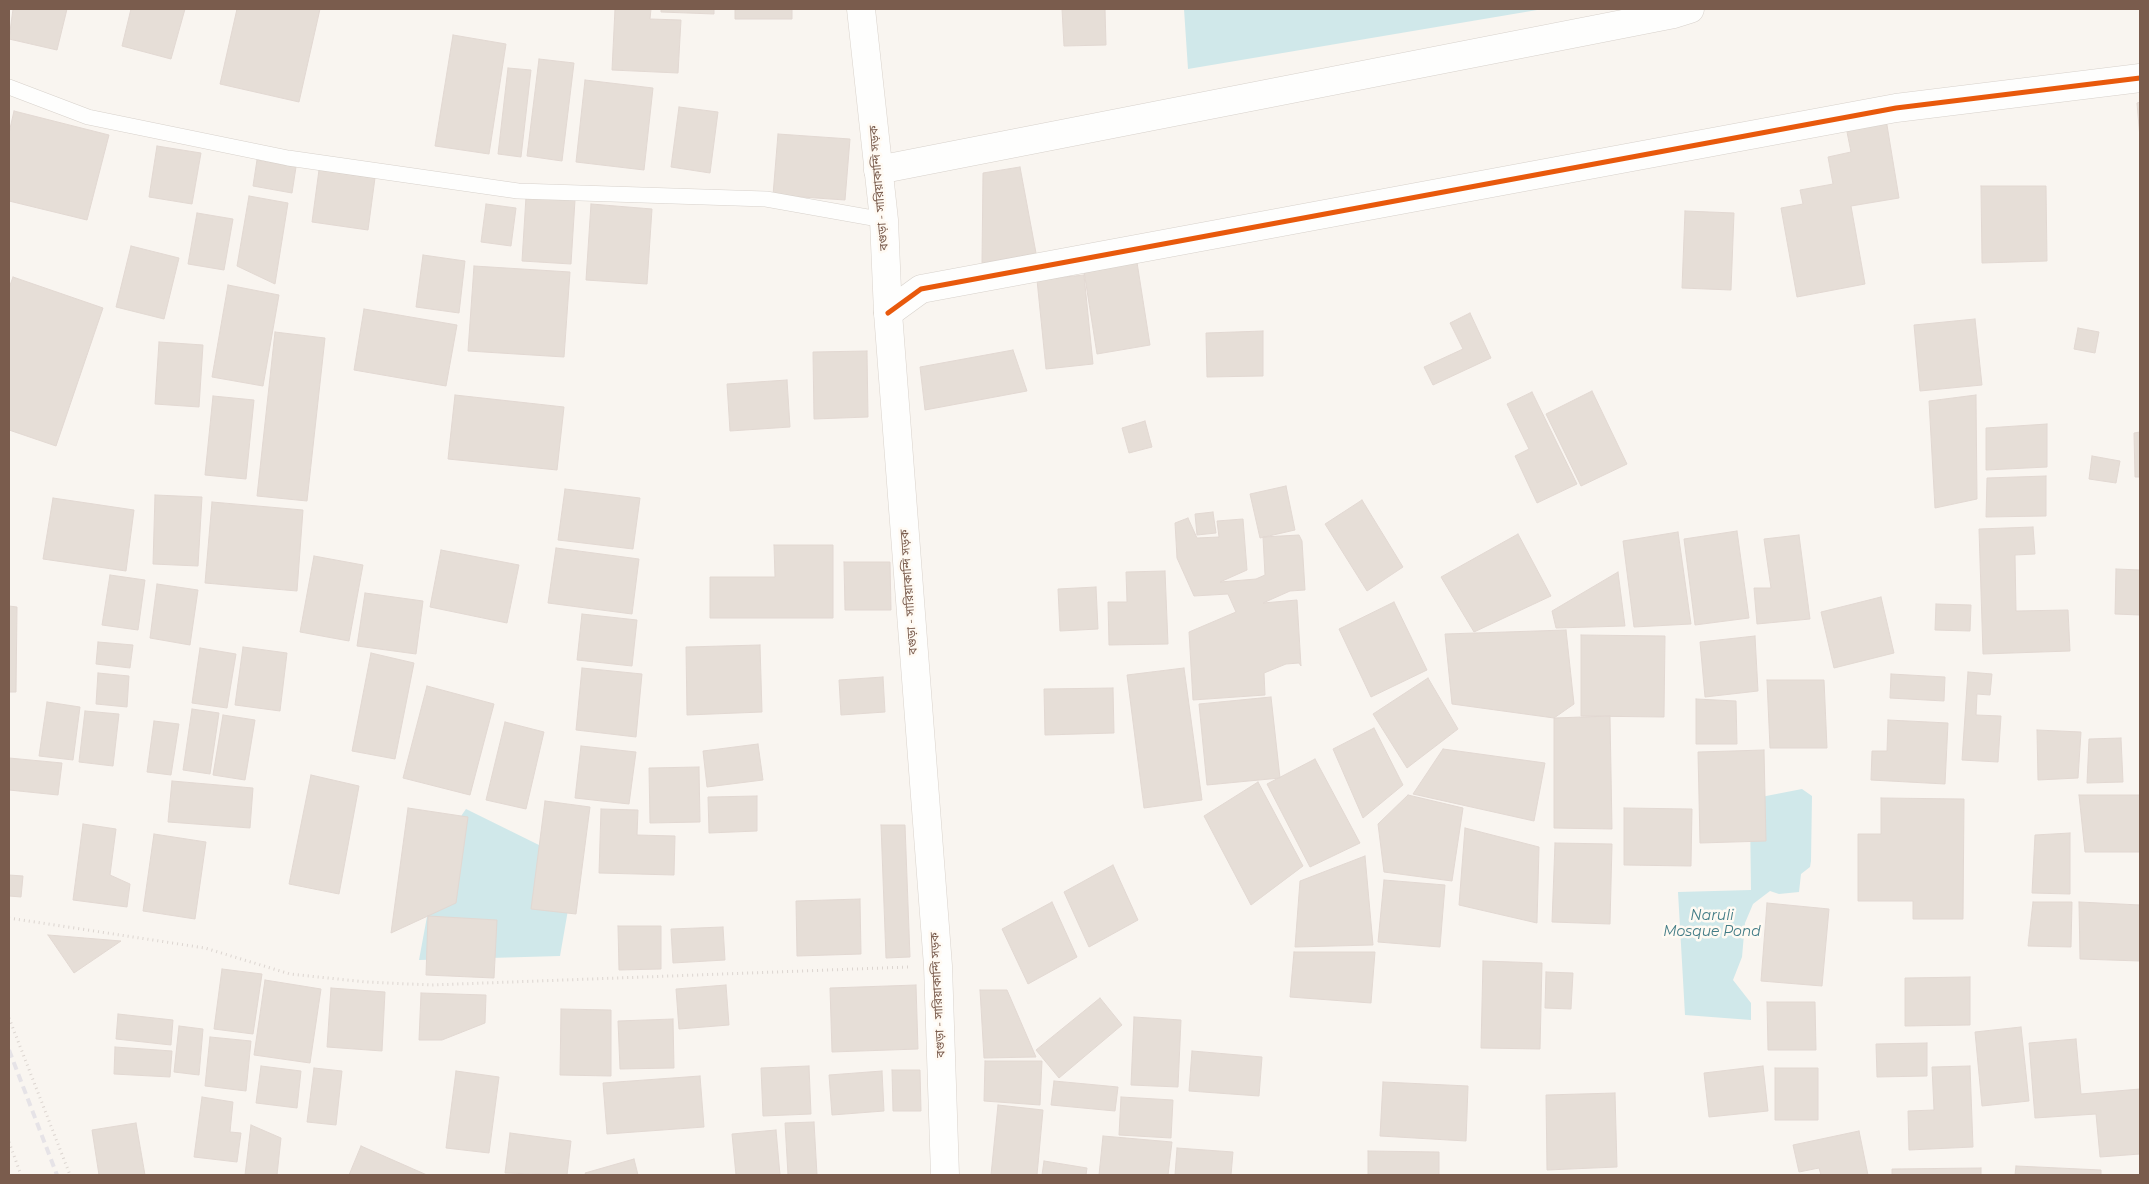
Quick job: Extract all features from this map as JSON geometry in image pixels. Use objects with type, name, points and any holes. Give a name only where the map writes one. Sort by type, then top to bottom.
[{"type":"street","name":"বগুড়া - সারিয়াকান্দি সড়ক","points":[[861,9],[884,220],[888,313],[938,966],[946,1175]]},
{"type":"street","points":[[878,170],[1664,16],[1690,9]]},
{"type":"street","points":[[888,313],[921,289],[931,287],[1896,108],[2140,78]]},
{"type":"lane","points":[[9,87],[88,117],[288,158],[518,191],[766,200],[884,220]]},
{"type":"path","points":[[9,918],[205,948],[290,974],[366,982],[432,985],[938,966]]},
{"type":"path","points":[[9,1018],[70,1175]]},
{"type":"path","points":[[9,1142],[21,1175]]},
{"type":"water","points":[[1184,9],[1543,9],[1188,69]]},
{"type":"water","name":"Naruli Mosque Pond","points":[[1802,789],[1812,796],[1810,867],[1801,874],[1799,892],[1779,894],[1770,891],[1753,904],[1745,923],[1742,957],[1733,980],[1751,1003],[1751,1020],[1685,1015],[1678,892],[1751,890],[1750,813],[1761,797]]},
{"type":"water","points":[[466,809],[543,847],[572,887],[560,956],[419,960],[440,846]]},
{"type":"building","points":[[13,9],[67,9],[57,50],[9,39]]},
{"type":"building","points":[[131,9],[185,9],[171,59],[122,46]]},
{"type":"building","points":[[237,9],[320,9],[299,102],[220,84]]},
{"type":"building","points":[[615,9],[651,9],[650,19],[681,20],[678,73],[612,70]]},
{"type":"building","points":[[661,9],[714,9],[714,14],[661,12]]},
{"type":"building","points":[[735,9],[792,9],[792,19],[735,19]]},
{"type":"building","points":[[1062,9],[1105,9],[1106,45],[1064,46]]},
{"type":"building","points":[[453,35],[506,44],[489,154],[435,146]]},
{"type":"building","points":[[539,59],[574,63],[562,161],[527,156]]},
{"type":"building","points":[[508,68],[531,70],[521,157],[498,154]]},
{"type":"building","points":[[585,80],[653,88],[644,170],[576,162]]},
{"type":"building","points":[[2140,102],[2140,138],[2137,103]]},
{"type":"building","points":[[679,107],[718,112],[710,173],[671,167]]},
{"type":"building","points":[[14,111],[109,135],[87,220],[9,201],[9,133]]},
{"type":"building","points":[[1886,119],[1899,198],[1851,206],[1865,284],[1797,297],[1781,208],[1803,204],[1800,190],[1833,184],[1828,157],[1851,152],[1846,127]]},
{"type":"building","points":[[778,134],[850,139],[845,200],[773,195]]},
{"type":"building","points":[[157,146],[201,153],[192,204],[149,197]]},
{"type":"building","points":[[257,160],[296,167],[292,193],[253,186]]},
{"type":"building","points":[[1020,167],[1036,253],[982,263],[983,173]]},
{"type":"building","points":[[319,170],[375,178],[368,230],[312,222]]},
{"type":"building","points":[[1981,186],[2046,186],[2047,261],[1982,263]]},
{"type":"building","points":[[249,196],[288,203],[275,284],[237,266]]},
{"type":"building","points":[[526,197],[575,200],[571,264],[522,261]]},
{"type":"building","points":[[486,204],[516,208],[511,246],[481,242]]},
{"type":"building","points":[[591,204],[652,209],[647,284],[586,280]]},
{"type":"building","points":[[1685,211],[1734,213],[1731,290],[1682,288]]},
{"type":"building","points":[[197,213],[233,219],[224,270],[188,264]]},
{"type":"building","points":[[131,246],[179,258],[164,319],[116,307]]},
{"type":"building","points":[[423,255],[465,261],[459,313],[416,307]]},
{"type":"building","points":[[1136,256],[1150,345],[1097,354],[1083,265]]},
{"type":"building","points":[[474,266],[570,272],[564,357],[468,351]]},
{"type":"building","points":[[1084,275],[1093,364],[1046,369],[1037,280]]},
{"type":"building","points":[[13,277],[103,308],[56,446],[9,430],[9,288]]},
{"type":"building","points":[[228,285],[279,295],[263,386],[212,377]]},
{"type":"building","points":[[364,309],[457,325],[446,386],[354,370]]},
{"type":"building","points":[[1470,313],[1491,358],[1433,385],[1424,367],[1463,349],[1450,323]]},
{"type":"building","points":[[1975,319],[1982,385],[1920,391],[1914,325]]},
{"type":"building","points":[[2078,328],[2099,332],[2095,353],[2074,349]]},
{"type":"building","points":[[1263,331],[1263,376],[1207,377],[1206,333]]},
{"type":"building","points":[[275,332],[325,338],[307,501],[257,496]]},
{"type":"building","points":[[159,342],[203,345],[199,407],[155,404]]},
{"type":"building","points":[[1013,350],[1027,391],[925,410],[920,367]]},
{"type":"building","points":[[867,351],[868,417],[814,419],[813,352]]},
{"type":"building","points":[[787,380],[790,427],[730,431],[727,384]]},
{"type":"building","points":[[1592,391],[1627,464],[1581,486],[1546,414]]},
{"type":"building","points":[[1532,392],[1577,484],[1537,503],[1515,456],[1529,449],[1507,404]]},
{"type":"building","points":[[455,395],[564,407],[557,470],[448,459]]},
{"type":"building","points":[[1976,395],[1977,499],[1935,508],[1929,401]]},
{"type":"building","points":[[213,396],[254,400],[246,479],[205,475]]},
{"type":"building","points":[[1145,421],[1152,447],[1129,453],[1122,428]]},
{"type":"building","points":[[2047,424],[2047,467],[1986,470],[1986,428]]},
{"type":"building","points":[[2140,432],[2140,477],[2135,477],[2134,433]]},
{"type":"building","points":[[2092,456],[2120,461],[2116,483],[2089,479]]},
{"type":"building","points":[[2046,476],[2046,516],[1986,517],[1987,478]]},
{"type":"building","points":[[1286,486],[1295,530],[1260,538],[1250,494]]},
{"type":"building","points":[[565,489],[640,498],[633,549],[558,540]]},
{"type":"building","points":[[155,495],[202,497],[198,566],[153,564]]},
{"type":"building","points":[[53,498],[134,510],[126,571],[43,559]]},
{"type":"building","points":[[1362,500],[1403,567],[1367,591],[1325,524]]},
{"type":"building","points":[[212,502],[303,510],[297,591],[205,583]]},
{"type":"building","points":[[1213,512],[1216,533],[1197,535],[1195,514]]},
{"type":"building","points":[[1188,518],[1197,538],[1219,537],[1217,521],[1243,519],[1247,570],[1220,582],[1256,579],[1265,575],[1263,537],[1299,535],[1302,541],[1305,590],[1290,591],[1263,603],[1297,600],[1301,666],[1299,663],[1286,664],[1264,673],[1265,695],[1193,700],[1189,632],[1236,612],[1228,594],[1194,596],[1177,558],[1175,523]]},
{"type":"building","points":[[2033,527],[2035,554],[2015,555],[2016,611],[2068,610],[2070,651],[1983,654],[1979,529]]},
{"type":"building","points":[[1737,531],[1749,618],[1695,625],[1684,539]]},
{"type":"building","points":[[1678,532],[1691,624],[1634,627],[1623,541]]},
{"type":"building","points":[[1518,534],[1551,596],[1474,632],[1441,577]]},
{"type":"building","points":[[1799,535],[1810,619],[1757,624],[1754,588],[1771,588],[1764,539]]},
{"type":"building","points":[[774,545],[833,545],[833,618],[710,618],[710,577],[775,577]]},
{"type":"building","points":[[556,548],[639,559],[632,614],[548,603]]},
{"type":"building","points":[[441,550],[519,565],[507,623],[430,607]]},
{"type":"building","points":[[314,556],[363,565],[349,641],[300,632]]},
{"type":"building","points":[[844,562],[890,562],[891,610],[845,610]]},
{"type":"building","points":[[2116,569],[2140,570],[2140,615],[2115,614]]},
{"type":"building","points":[[1165,571],[1168,644],[1109,645],[1108,602],[1127,602],[1126,572]]},
{"type":"building","points":[[1618,572],[1625,626],[1556,628],[1552,611]]},
{"type":"building","points":[[110,575],[145,580],[138,630],[102,625]]},
{"type":"building","points":[[157,584],[198,590],[190,645],[150,638]]},
{"type":"building","points":[[1096,587],[1098,629],[1060,631],[1058,589]]},
{"type":"building","points":[[365,593],[423,601],[416,654],[357,646]]},
{"type":"building","points":[[1881,597],[1894,653],[1834,668],[1821,612]]},
{"type":"building","points":[[1394,602],[1427,670],[1371,697],[1339,629]]},
{"type":"building","points":[[1936,604],[1971,605],[1970,631],[1935,630]]},
{"type":"building","points":[[9,606],[17,607],[16,692],[9,692]]},
{"type":"building","points":[[582,614],[637,620],[632,666],[577,660]]},
{"type":"building","points":[[1566,630],[1574,704],[1554,718],[1452,704],[1445,634]]},
{"type":"building","points":[[1581,635],[1665,636],[1664,717],[1581,716]]},
{"type":"building","points":[[1755,636],[1758,691],[1705,697],[1700,642]]},
{"type":"building","points":[[98,642],[133,645],[130,668],[96,664]]},
{"type":"building","points":[[760,645],[762,712],[687,715],[686,647]]},
{"type":"building","points":[[243,647],[287,653],[280,711],[235,705]]},
{"type":"building","points":[[200,648],[236,654],[227,708],[192,703]]},
{"type":"building","points":[[371,653],[414,663],[395,759],[352,751]]},
{"type":"building","points":[[582,668],[642,674],[636,737],[576,730]]},
{"type":"building","points":[[1184,668],[1202,800],[1144,808],[1127,675]]},
{"type":"building","points":[[1968,672],[1992,674],[1990,695],[1977,694],[1976,715],[2001,716],[1998,762],[1962,760]]},
{"type":"building","points":[[98,673],[129,676],[127,707],[96,704]]},
{"type":"building","points":[[1891,674],[1945,677],[1944,701],[1890,698]]},
{"type":"building","points":[[883,677],[885,712],[841,715],[839,680]]},
{"type":"building","points":[[1428,678],[1458,729],[1407,768],[1373,714]]},
{"type":"building","points":[[1767,680],[1824,680],[1827,748],[1770,748]]},
{"type":"building","points":[[427,686],[494,704],[470,795],[403,778]]},
{"type":"building","points":[[1113,688],[1114,733],[1045,735],[1044,689]]},
{"type":"building","points":[[1271,697],[1280,778],[1207,785],[1199,704]]},
{"type":"building","points":[[1696,699],[1736,701],[1737,744],[1696,744]]},
{"type":"building","points":[[47,702],[80,707],[73,760],[39,756]]},
{"type":"building","points":[[192,709],[219,713],[210,774],[183,770]]},
{"type":"building","points":[[85,711],[119,714],[113,766],[79,762]]},
{"type":"building","points":[[223,715],[255,720],[245,780],[213,775]]},
{"type":"building","points":[[1610,716],[1612,829],[1554,828],[1554,718]]},
{"type":"building","points":[[1888,720],[1948,723],[1945,784],[1871,780],[1872,751],[1887,751]]},
{"type":"building","points":[[154,721],[179,724],[171,775],[147,772]]},
{"type":"building","points":[[505,722],[544,732],[526,809],[486,800]]},
{"type":"building","points":[[1374,728],[1403,785],[1363,818],[1333,749]]},
{"type":"building","points":[[2037,730],[2081,732],[2078,778],[2038,780]]},
{"type":"building","points":[[2121,738],[2123,782],[2087,783],[2089,739]]},
{"type":"building","points":[[758,744],[763,780],[707,787],[703,751]]},
{"type":"building","points":[[581,746],[636,752],[629,804],[575,798]]},
{"type":"building","points":[[1443,749],[1545,763],[1534,821],[1413,794]]},
{"type":"building","points":[[1764,750],[1766,841],[1700,843],[1698,752]]},
{"type":"building","points":[[9,758],[62,763],[58,795],[9,790]]},
{"type":"building","points":[[1315,759],[1360,843],[1310,867],[1267,784]]},
{"type":"building","points":[[699,767],[700,822],[650,823],[649,768]]},
{"type":"building","points":[[311,775],[359,786],[339,894],[289,884]]},
{"type":"building","points":[[172,781],[253,788],[250,828],[168,822]]},
{"type":"building","points":[[1258,782],[1303,866],[1251,905],[1204,816]]},
{"type":"building","points":[[1408,795],[1463,808],[1452,881],[1384,872],[1378,824]]},
{"type":"building","points":[[2079,795],[2140,795],[2140,852],[2085,852]]},
{"type":"building","points":[[757,796],[757,831],[709,833],[708,797]]},
{"type":"building","points":[[1881,798],[1964,799],[1963,919],[1913,919],[1913,901],[1858,901],[1858,834],[1881,834]]},
{"type":"building","points":[[545,801],[590,807],[576,914],[531,909]]},
{"type":"building","points":[[408,808],[468,817],[456,903],[391,933]]},
{"type":"building","points":[[1624,808],[1692,809],[1691,866],[1624,865]]},
{"type":"building","points":[[601,809],[638,810],[637,835],[675,836],[674,875],[599,873]]},
{"type":"building","points":[[83,824],[116,829],[110,875],[130,884],[127,907],[73,900]]},
{"type":"building","points":[[881,825],[905,825],[910,957],[886,958]]},
{"type":"building","points":[[1465,828],[1539,847],[1537,923],[1459,905]]},
{"type":"building","points":[[2070,833],[2070,894],[2032,893],[2035,835]]},
{"type":"building","points":[[154,834],[206,842],[195,919],[143,911]]},
{"type":"building","points":[[1555,843],[1612,844],[1610,924],[1552,922]]},
{"type":"building","points":[[1365,856],[1373,945],[1295,947],[1300,881]]},
{"type":"building","points":[[1113,865],[1138,920],[1089,947],[1064,892]]},
{"type":"building","points":[[9,875],[23,876],[21,897],[9,896]]},
{"type":"building","points":[[1384,880],[1445,885],[1440,947],[1378,942]]},
{"type":"building","points":[[860,899],[861,954],[797,956],[796,901]]},
{"type":"building","points":[[1052,902],[1077,957],[1028,984],[1002,929]]},
{"type":"building","points":[[2033,902],[2072,902],[2071,947],[2028,946]]},
{"type":"building","points":[[2079,902],[2140,905],[2140,961],[2080,959]]},
{"type":"building","points":[[1767,903],[1829,909],[1822,986],[1761,981]]},
{"type":"building","points":[[428,916],[497,920],[494,978],[426,975]]},
{"type":"building","points":[[618,926],[661,926],[661,969],[619,970]]},
{"type":"building","points":[[723,927],[725,960],[673,963],[671,929]]},
{"type":"building","points":[[48,935],[121,941],[74,973]]},
{"type":"building","points":[[1294,952],[1375,952],[1371,1003],[1290,997]]},
{"type":"building","points":[[1483,961],[1542,963],[1540,1049],[1481,1048]]},
{"type":"building","points":[[222,969],[262,974],[253,1034],[214,1029]]},
{"type":"building","points":[[1546,972],[1573,973],[1571,1009],[1545,1008]]},
{"type":"building","points":[[1970,977],[1970,1025],[1905,1026],[1905,978]]},
{"type":"building","points":[[265,980],[321,989],[310,1063],[254,1055]]},
{"type":"building","points":[[726,985],[729,1025],[679,1029],[676,989]]},
{"type":"building","points":[[916,985],[918,1049],[832,1052],[830,988]]},
{"type":"building","points":[[331,988],[385,992],[382,1051],[327,1047]]},
{"type":"building","points":[[980,990],[1007,990],[1036,1057],[984,1058]]},
{"type":"building","points":[[421,993],[486,995],[485,1023],[442,1040],[419,1040]]},
{"type":"building","points":[[1100,998],[1122,1025],[1059,1078],[1036,1050]]},
{"type":"building","points":[[1767,1002],[1815,1002],[1816,1050],[1768,1050]]},
{"type":"building","points":[[561,1009],[611,1010],[611,1076],[560,1075]]},
{"type":"building","points":[[118,1014],[173,1020],[171,1045],[116,1039]]},
{"type":"building","points":[[1134,1017],[1181,1020],[1178,1087],[1131,1085]]},
{"type":"building","points":[[673,1019],[674,1068],[620,1069],[618,1021]]},
{"type":"building","points":[[179,1026],[203,1029],[199,1075],[174,1072]]},
{"type":"building","points":[[2021,1027],[2029,1101],[1982,1106],[1975,1032]]},
{"type":"building","points":[[210,1037],[251,1041],[246,1091],[205,1086]]},
{"type":"building","points":[[2076,1039],[2081,1094],[2140,1089],[2140,1154],[2100,1157],[2096,1114],[2035,1118],[2029,1043]]},
{"type":"building","points":[[1927,1043],[1927,1076],[1877,1077],[1876,1044]]},
{"type":"building","points":[[115,1047],[172,1051],[170,1077],[114,1074]]},
{"type":"building","points":[[1192,1051],[1262,1057],[1259,1096],[1189,1091]]},
{"type":"building","points":[[985,1061],[1042,1061],[1040,1105],[984,1101]]},
{"type":"building","points":[[261,1066],[301,1071],[297,1108],[256,1103]]},
{"type":"building","points":[[809,1066],[811,1114],[763,1116],[761,1068]]},
{"type":"building","points":[[1763,1066],[1768,1111],[1709,1117],[1704,1073]]},
{"type":"building","points":[[1970,1066],[1973,1147],[1909,1150],[1908,1111],[1934,1110],[1932,1067]]},
{"type":"building","points":[[314,1068],[342,1071],[336,1125],[307,1122]]},
{"type":"building","points":[[1775,1068],[1818,1068],[1818,1120],[1775,1120]]},
{"type":"building","points":[[892,1070],[920,1070],[921,1111],[893,1111]]},
{"type":"building","points":[[456,1071],[499,1077],[489,1153],[446,1148]]},
{"type":"building","points":[[882,1071],[884,1111],[832,1115],[829,1075]]},
{"type":"building","points":[[700,1076],[704,1127],[607,1134],[603,1083]]},
{"type":"building","points":[[1054,1081],[1118,1087],[1115,1111],[1051,1105]]},
{"type":"building","points":[[1383,1082],[1468,1086],[1466,1141],[1380,1136]]},
{"type":"building","points":[[1615,1093],[1617,1167],[1547,1170],[1546,1095]]},
{"type":"building","points":[[202,1097],[233,1102],[230,1132],[241,1133],[237,1162],[194,1157]]},
{"type":"building","points":[[1121,1097],[1173,1100],[1171,1138],[1119,1135]]},
{"type":"building","points":[[998,1105],[1043,1110],[1037,1175],[991,1175]]},
{"type":"building","points":[[814,1122],[817,1175],[788,1175],[785,1123]]},
{"type":"building","points":[[136,1123],[145,1175],[99,1175],[92,1130]]},
{"type":"building","points":[[251,1125],[281,1138],[277,1175],[245,1175]]},
{"type":"building","points":[[776,1130],[780,1175],[736,1175],[732,1134]]},
{"type":"building","points":[[1859,1131],[1868,1175],[1821,1175],[1819,1168],[1799,1172],[1793,1145]]},
{"type":"building","points":[[510,1133],[571,1141],[567,1175],[505,1173]]},
{"type":"building","points":[[1103,1136],[1172,1142],[1168,1175],[1099,1175]]},
{"type":"building","points":[[361,1146],[427,1175],[349,1175]]},
{"type":"building","points":[[1177,1148],[1233,1152],[1231,1175],[1175,1175]]},
{"type":"building","points":[[1368,1151],[1439,1152],[1439,1175],[1368,1175]]},
{"type":"building","points":[[634,1159],[638,1175],[586,1175],[585,1173]]},
{"type":"building","points":[[1044,1161],[1087,1168],[1086,1175],[1042,1175]]},
{"type":"building","points":[[2016,1166],[2101,1170],[2101,1175],[2015,1175]]},
{"type":"building","points":[[1981,1168],[1981,1175],[1892,1175],[1892,1169]]},
{"type":"railway","points":[[9,1050],[57,1175]]},
{"type":"cycle path","points":[[888,313],[921,289],[1896,108],[2140,78]]}]
